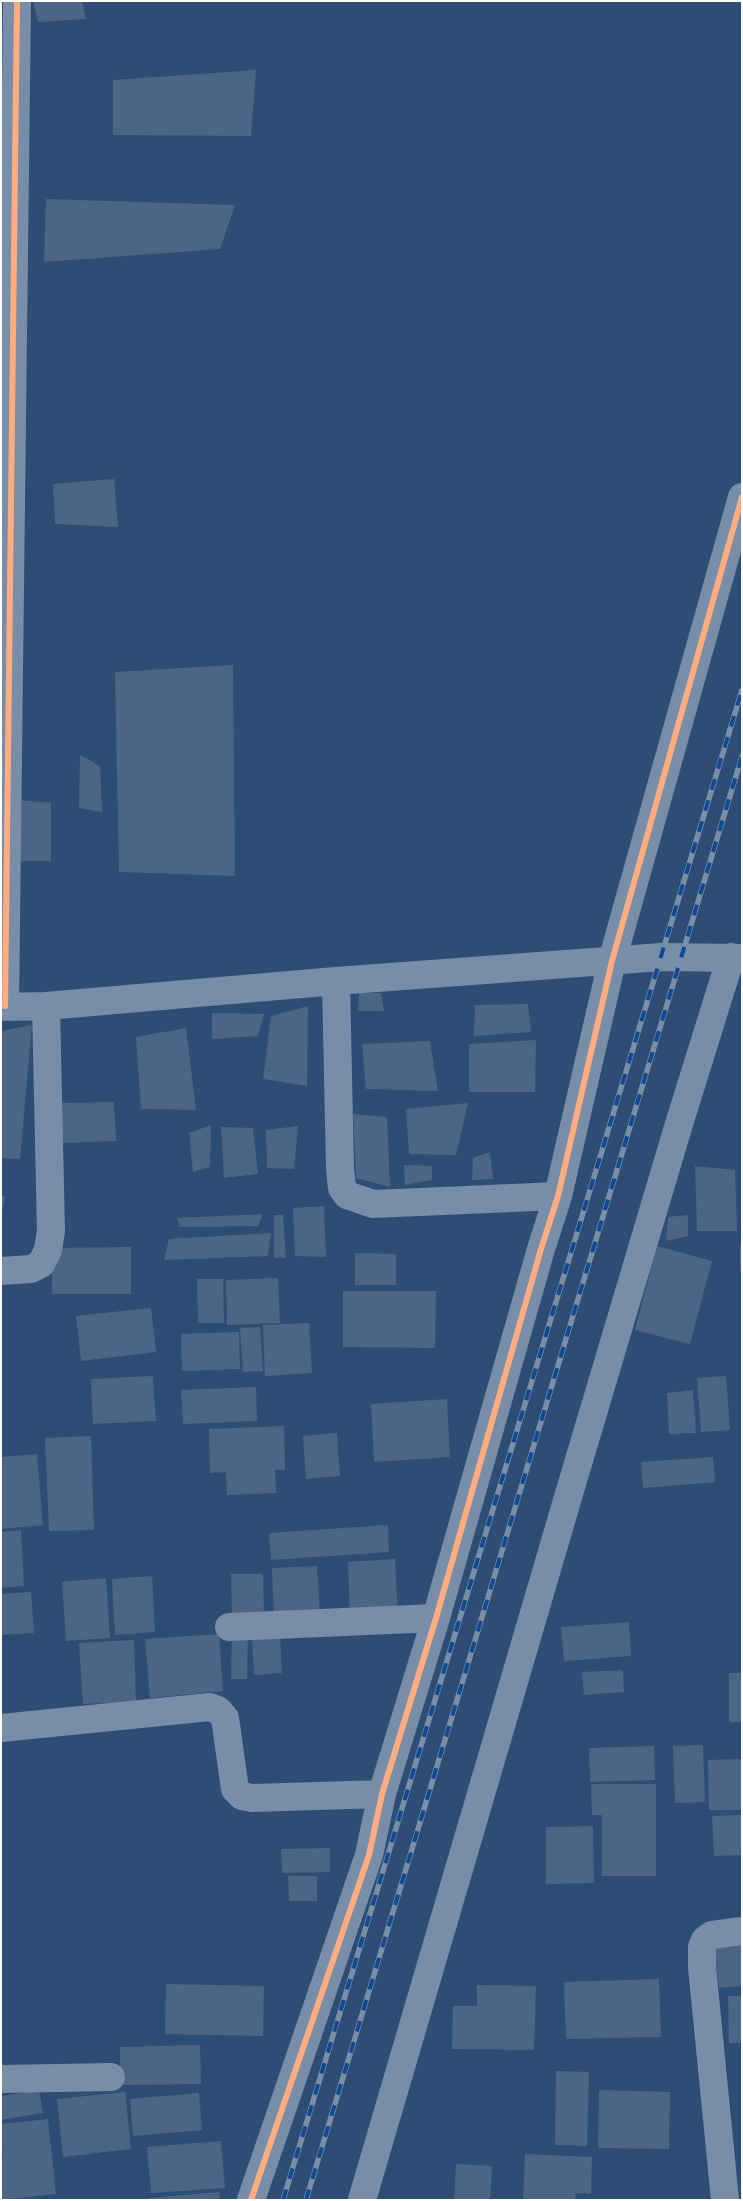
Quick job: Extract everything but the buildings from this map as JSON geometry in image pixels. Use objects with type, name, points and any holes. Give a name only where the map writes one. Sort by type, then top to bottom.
[{"type":"street","points":[[17,1],[6,403],[3,1006],[46,1006],[336,981],[661,957],[736,957],[679,1124],[573,1477],[362,2200]]},
{"type":"street","points":[[251,2200],[369,1855],[382,1794],[436,1618],[538,1258],[558,1196],[612,961],[742,497]]},
{"type":"street","points":[[336,981],[340,1169],[342,1188],[347,1195],[373,1204],[558,1196]]},
{"type":"street","points":[[1,1271],[31,1269],[41,1264],[48,1250],[51,1230],[46,1006]]},
{"type":"street","points":[[229,1627],[436,1618]]},
{"type":"street","points":[[1,1728],[210,1707],[218,1710],[225,1718],[235,1789],[242,1796],[252,1798],[382,1794]]},
{"type":"street","points":[[725,2200],[702,1968],[702,1947],[705,1940],[712,1935],[742,1930]]},
{"type":"street","points":[[1,2079],[111,2077]]},
{"type":"railway","points":[[283,2200],[742,690]]},
{"type":"railway","points":[[306,2200],[742,756]]},
{"type":"cycle path","points":[[5,1006],[17,1]]},
{"type":"cycle path","points":[[251,2200],[369,1855],[382,1794],[436,1618],[541,1249],[558,1196],[612,961],[742,497]]}]
